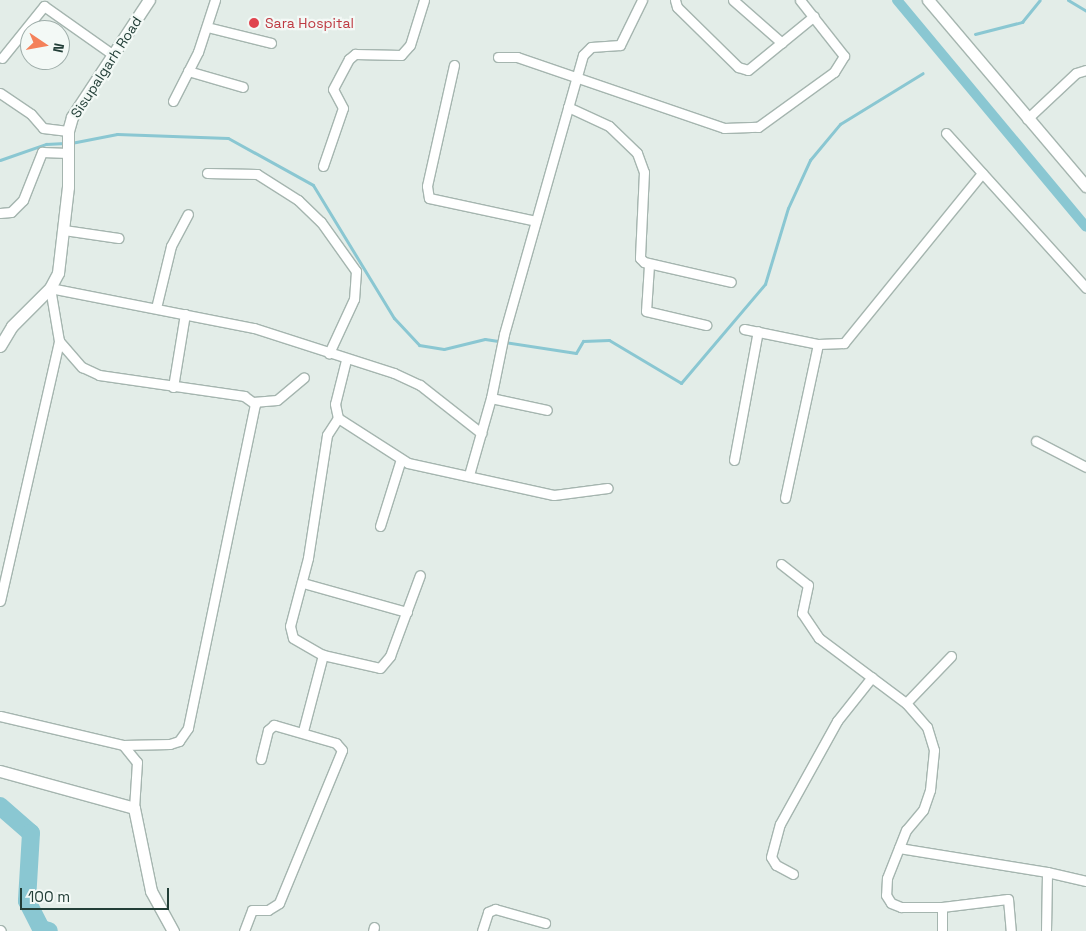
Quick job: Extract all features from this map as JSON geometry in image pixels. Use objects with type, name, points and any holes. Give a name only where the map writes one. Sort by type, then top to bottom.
[{"type":"street","name":"Sisupalgarh Road","points":[[68,134],[72,117],[112,54],[150,0]]},
{"type":"street","points":[[173,101],[207,26],[215,0]]},
{"type":"street","points":[[323,166],[343,108],[333,89],[349,59],[355,54],[401,55],[410,45],[424,0]]},
{"type":"street","points":[[470,475],[491,398],[504,334],[576,78],[586,50],[620,45],[642,0]]},
{"type":"street","points":[[675,0],[677,7],[743,69],[752,69],[814,16]]},
{"type":"street","points":[[733,0],[782,43]]},
{"type":"street","points":[[498,57],[517,56],[724,128],[758,127],[842,63],[842,50],[800,0]]},
{"type":"street","points":[[928,0],[1086,186]]},
{"type":"street","points":[[2,58],[44,6],[112,54]]},
{"type":"street","points":[[207,26],[271,43]]},
{"type":"street","points":[[454,65],[427,186],[429,198],[536,220]]},
{"type":"street","points":[[1028,118],[1076,73],[1086,70]]},
{"type":"street","points":[[188,71],[243,88]]},
{"type":"street","points":[[0,93],[31,114],[43,128],[68,134],[64,230],[58,273],[50,288],[12,326],[0,346]]},
{"type":"street","points":[[568,107],[609,126],[637,153],[644,172],[640,258],[649,265],[731,282]]},
{"type":"street","points":[[946,133],[1086,288]]},
{"type":"street","points":[[0,213],[11,212],[23,200],[42,152],[68,151]]},
{"type":"street","points":[[207,173],[257,174],[298,200],[321,222],[356,272],[354,299],[330,353]]},
{"type":"street","points":[[744,328],[834,346],[853,336],[982,173]]},
{"type":"street","points":[[156,308],[171,246],[188,214]]},
{"type":"street","points":[[64,230],[118,238]]},
{"type":"street","points":[[649,265],[646,311],[706,325]]},
{"type":"street","points":[[50,288],[261,330],[346,360],[394,373],[420,385],[481,433]]},
{"type":"street","points":[[0,602],[59,341],[50,288]]},
{"type":"street","points":[[173,387],[186,314]]},
{"type":"street","points":[[734,460],[758,332]]},
{"type":"street","points":[[59,341],[90,372],[173,387],[244,396],[253,402],[278,400],[304,377]]},
{"type":"street","points":[[785,498],[818,344]]},
{"type":"street","points":[[346,360],[335,404],[338,418],[401,459],[554,495],[608,488]]},
{"type":"street","points":[[491,398],[546,410]]},
{"type":"street","points":[[0,716],[123,745],[170,744],[179,741],[188,728],[255,414],[253,402]]},
{"type":"street","points":[[338,418],[327,435],[303,583],[291,632],[296,642],[323,655],[380,668],[390,656],[420,575]]},
{"type":"street","points":[[1036,441],[1086,467]]},
{"type":"street","points":[[380,526],[401,459]]},
{"type":"street","points":[[781,564],[810,590],[802,613],[811,629],[906,703],[927,728],[934,750],[927,802],[906,830],[885,886],[891,903],[912,908],[1008,899],[1011,931]]},
{"type":"street","points":[[303,583],[407,612]]},
{"type":"street","points":[[303,732],[323,655]]},
{"type":"street","points":[[906,703],[950,656]]},
{"type":"street","points":[[793,874],[776,865],[771,857],[780,824],[837,721],[872,677]]},
{"type":"street","points":[[244,931],[252,910],[268,910],[279,903],[342,750],[336,743],[280,725],[271,727],[261,759]]},
{"type":"street","points":[[123,745],[137,762],[134,808],[151,891],[173,931]]},
{"type":"street","points":[[0,771],[134,808]]},
{"type":"street","points":[[900,848],[1086,880]]},
{"type":"street","points":[[1046,931],[1047,872]]},
{"type":"street","points":[[942,906],[942,931]]},
{"type":"street","points":[[482,931],[488,912],[495,909],[545,923]]},
{"type":"waterway","points":[[897,0],[1086,227]]},
{"type":"waterway","points":[[975,34],[1022,22],[1040,0]]},
{"type":"waterway","points":[[1068,0],[1086,11]]},
{"type":"waterway","points":[[71,143],[117,134],[228,138],[313,185],[394,318],[419,345],[444,349],[485,339],[576,353],[583,341],[609,340],[681,383],[765,284],[788,208],[810,160],[840,124],[923,73]]},
{"type":"waterway","points":[[0,160],[46,144],[65,143]]},
{"type":"waterway","points":[[0,806],[31,833],[27,901],[41,929],[49,931]]},
{"type":"place","name":"Sara Hospital","points":[[254,23]]}]
